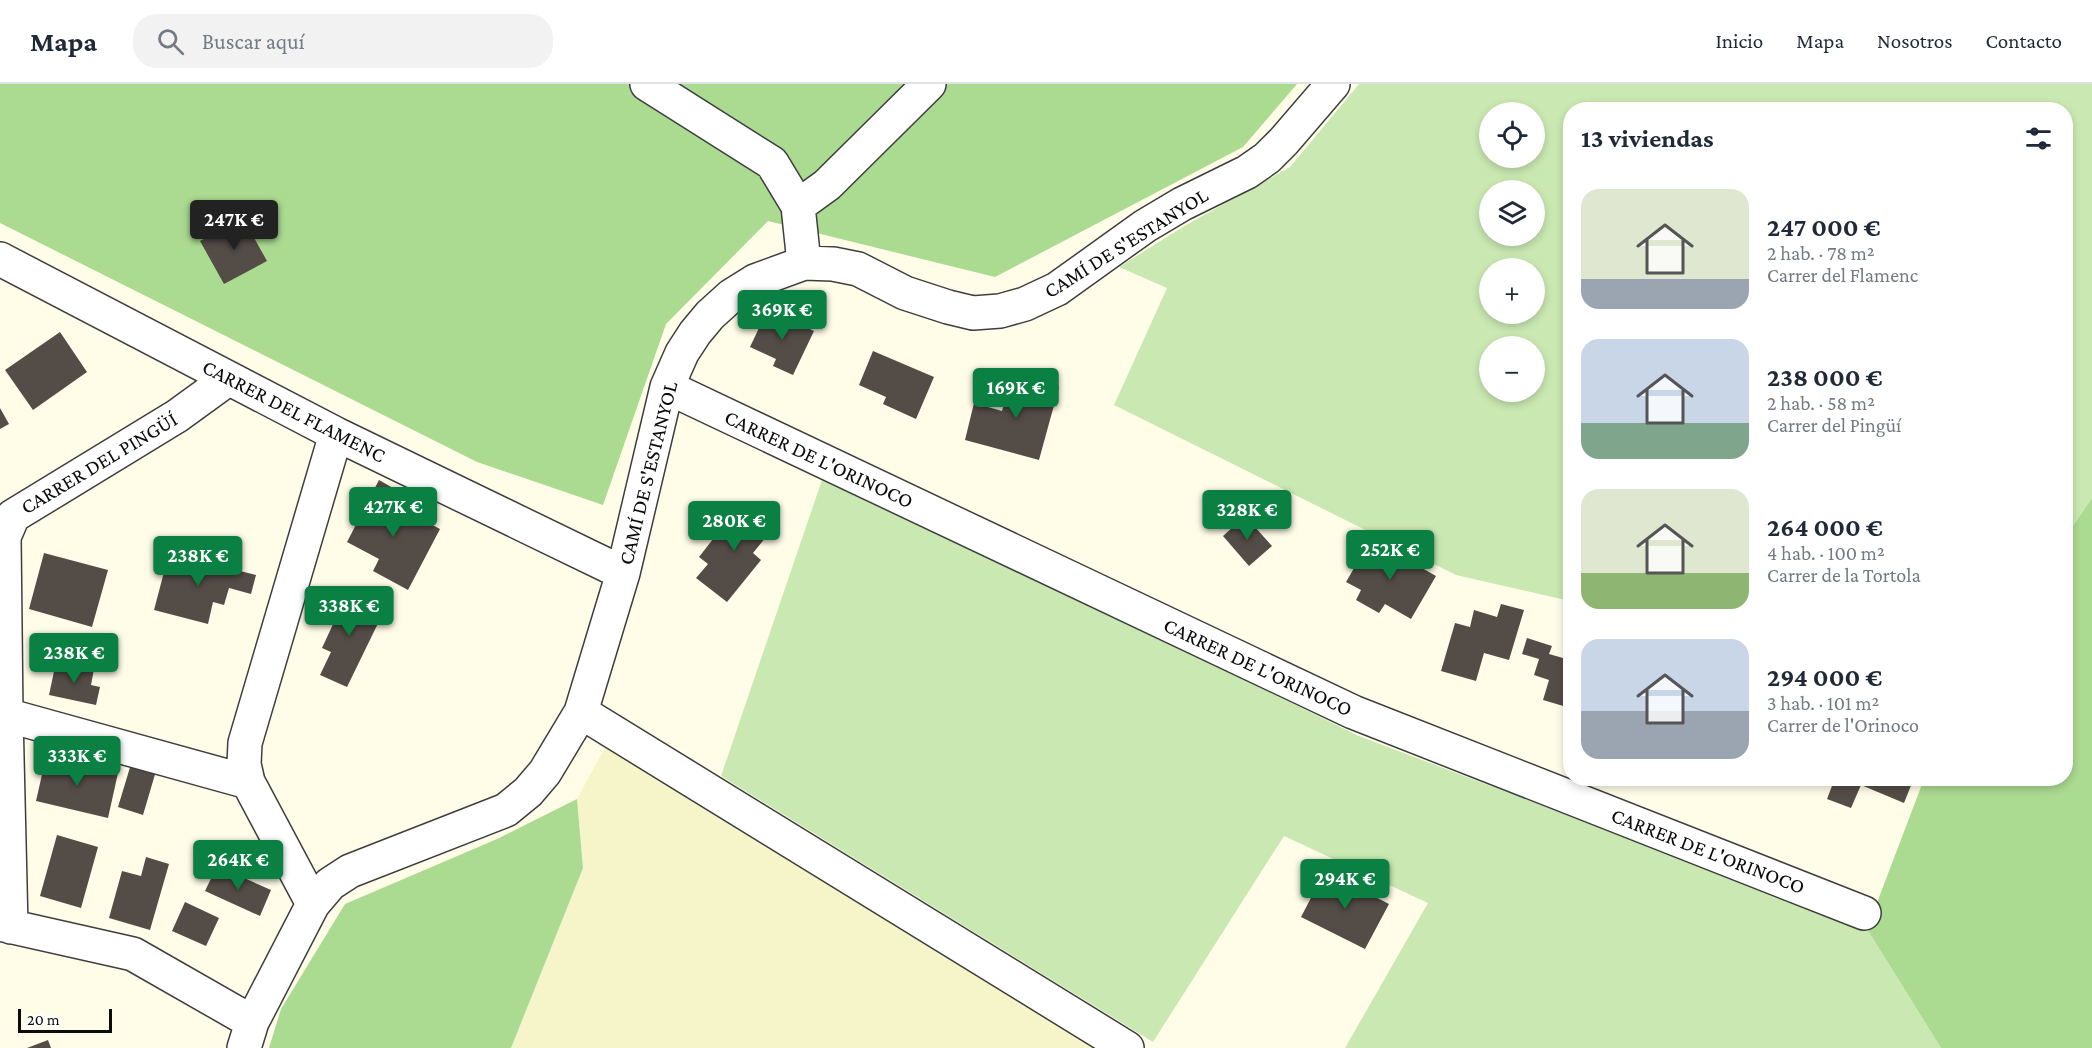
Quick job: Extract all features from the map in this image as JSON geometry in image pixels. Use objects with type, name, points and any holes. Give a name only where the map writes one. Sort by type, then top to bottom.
[{"type":"street","points":[[647,84],[772,163],[798,206],[804,263]]},
{"type":"street","points":[[798,206],[827,186],[929,84]]},
{"type":"street","name":"CAMÍ DE S'ESTANYOL","points":[[248,1035],[314,904],[330,884],[350,871],[506,810],[528,792],[544,772],[580,712],[623,573],[667,387],[682,353],[695,333],[731,296],[755,281],[804,263],[832,264],[858,269],[905,293],[973,313],[1000,311],[1025,304],[1057,289],[1145,226],[1173,209],[1247,172],[1267,158],[1333,84]]},
{"type":"street","name":"CARRER DEL FLAMENC","points":[[0,259],[336,434],[623,573]]},
{"type":"street","name":"CARRER DEL PINGÜÍ","points":[[6,925],[4,537],[13,516],[177,416],[228,379]]},
{"type":"street","name":"CARRER DE L'ORINOCO","points":[[667,387],[1353,712],[1864,913]]},
{"type":"street","points":[[314,904],[248,782],[244,764],[245,743],[336,434]]},
{"type":"street","points":[[580,712],[1127,1048]]},
{"type":"street","points":[[6,715],[248,782]]},
{"type":"street","points":[[6,925],[134,954],[248,1035]]},
{"type":"green space","points":[[0,84],[1297,84],[1243,147],[995,277],[768,221],[666,324],[603,505],[477,462],[0,223]]},
{"type":"green space","points":[[1359,84],[2092,84],[2092,498],[2073,526],[2073,102],[1563,102],[1563,599],[1456,575],[1114,405],[1167,288],[1119,267],[1186,225],[1290,167]]},
{"type":"green space","points":[[824,474],[1359,736],[1867,929],[1941,1048],[1345,1048],[1428,903],[1284,836],[1153,1042],[721,776]]},
{"type":"green space","points":[[2092,498],[2092,1048],[1941,1048],[1867,929],[1921,786],[2073,786],[2073,526]]},
{"type":"green space","points":[[608,742],[1109,1048],[511,1048],[583,868],[577,799]]},
{"type":"green space","points":[[577,799],[583,868],[511,1048],[269,1048],[281,1009],[345,904],[497,839]]},
{"type":"building","points":[[243,218],[267,261],[224,284],[200,241]]},
{"type":"building","points":[[768,309],[814,331],[793,375],[773,366],[776,359],[750,347]]},
{"type":"building","points":[[60,332],[87,372],[33,410],[5,370]]},
{"type":"building","points":[[873,351],[934,377],[916,419],[883,404],[886,397],[859,385]]},
{"type":"building","points":[[1012,375],[1059,387],[1039,460],[965,440],[974,403],[1002,411]]},
{"type":"building","points":[[0,408],[9,424],[0,429]]},
{"type":"building","points":[[379,480],[393,488],[387,501],[440,529],[408,590],[373,571],[379,559],[347,542]]},
{"type":"building","points":[[742,502],[774,527],[753,553],[761,560],[727,602],[696,578],[708,564],[699,557]]},
{"type":"building","points":[[1245,516],[1272,546],[1249,566],[1223,536]]},
{"type":"building","points":[[1371,539],[1436,576],[1411,619],[1385,604],[1379,613],[1356,600],[1361,590],[1346,582]]},
{"type":"building","points":[[44,553],[108,570],[92,627],[29,609]]},
{"type":"building","points":[[169,553],[256,575],[251,594],[229,588],[224,605],[213,602],[208,624],[154,610]]},
{"type":"building","points":[[340,590],[384,611],[347,687],[320,675],[331,652],[322,648],[341,607],[334,604]]},
{"type":"building","points":[[1501,604],[1524,610],[1509,660],[1484,653],[1476,681],[1441,671],[1455,623],[1470,627],[1474,610],[1497,617]]},
{"type":"building","points":[[1527,638],[1552,646],[1549,654],[1563,658],[1563,706],[1543,700],[1549,680],[1534,675],[1539,659],[1522,654]]},
{"type":"building","points":[[56,662],[94,669],[91,685],[100,687],[96,705],[49,695]]},
{"type":"building","points":[[46,757],[118,773],[108,818],[36,801]]},
{"type":"building","points":[[131,764],[156,771],[143,815],[118,807]]},
{"type":"building","points":[[1832,786],[1861,786],[1851,808],[1827,799]]},
{"type":"building","points":[[1863,786],[1911,786],[1904,803]]},
{"type":"building","points":[[57,835],[98,847],[81,908],[40,896]]},
{"type":"building","points":[[146,857],[169,864],[150,930],[109,918],[122,871],[141,876]]},
{"type":"building","points":[[217,866],[271,890],[260,916],[205,891]]},
{"type":"building","points":[[1325,871],[1389,904],[1365,949],[1301,917]]},
{"type":"building","points":[[185,902],[219,918],[206,946],[172,931]]},
{"type":"building","points":[[48,1040],[51,1048],[27,1048]]}]
